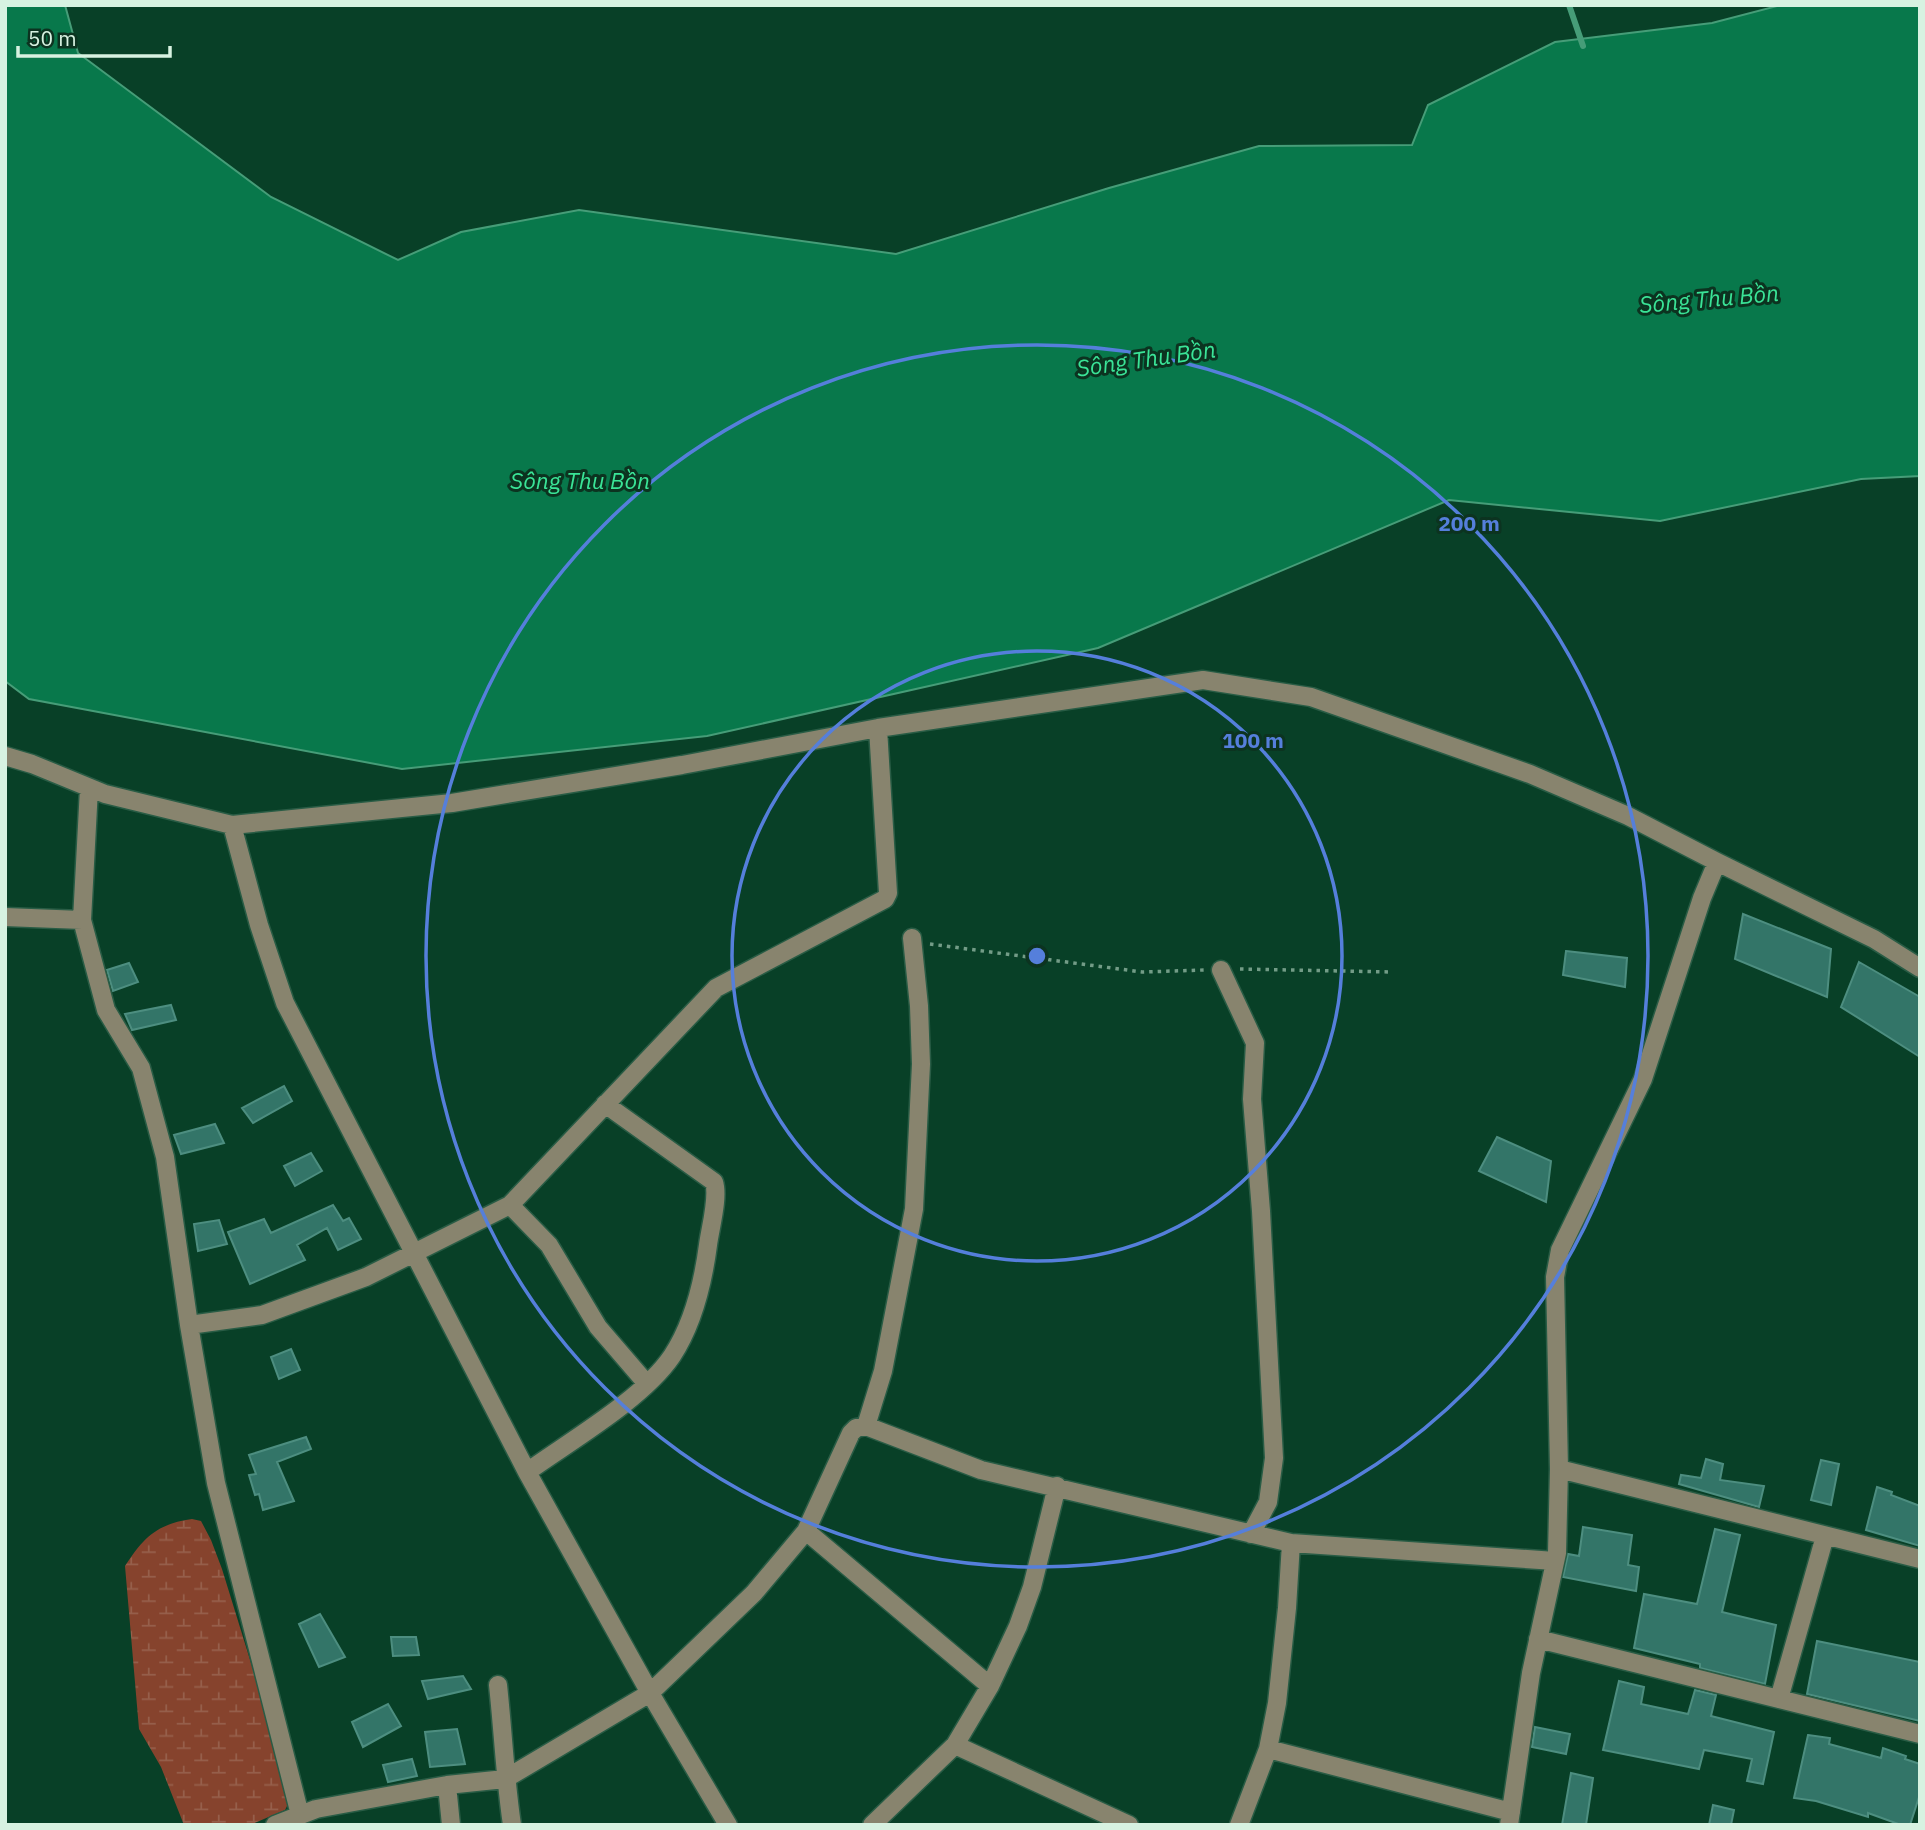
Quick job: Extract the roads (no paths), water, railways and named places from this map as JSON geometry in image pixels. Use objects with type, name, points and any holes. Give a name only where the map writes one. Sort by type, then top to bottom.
[{"type":"street","points":[[5,756],[106,794],[232,825],[452,803],[682,765],[878,728],[1203,680],[1311,697],[1530,775],[1628,816],[1874,939],[1920,968]]},
{"type":"street","points":[[189,1325],[262,1315],[366,1277],[413,1251],[510,1205],[716,988],[885,900],[888,892],[878,728]]},
{"type":"street","points":[[89,788],[82,920],[106,1010],[141,1068],[165,1157],[189,1325],[216,1483],[300,1815]]},
{"type":"street","points":[[232,825],[259,925],[285,1003],[527,1472],[650,1693],[728,1825]]},
{"type":"street","points":[[1268,1749],[1510,1818],[1531,1673],[1555,1561],[1559,1469],[1555,1277],[1560,1250],[1643,1079],[1702,898],[1717,862]]},
{"type":"street","points":[[5,917],[82,920]]},
{"type":"street","points":[[866,1426],[883,1371],[914,1209],[920,1064],[919,1006],[912,939]]},
{"type":"street","points":[[1220,970],[1255,1042],[1252,1099],[1261,1211],[1274,1458],[1268,1502],[1251,1534]]},
{"type":"street","points":[[527,1472],[641,1391],[671,1356],[692,1317],[706,1259],[715,1187],[709,1177],[606,1104]]},
{"type":"street","points":[[510,1205],[549,1245],[598,1327],[647,1384]]},
{"type":"street","points":[[275,1825],[317,1808],[447,1785],[505,1779],[650,1693],[754,1593],[806,1531],[851,1433],[856,1428],[866,1426],[981,1470],[1291,1542],[1555,1561]]},
{"type":"street","points":[[1559,1469],[1920,1559]]},
{"type":"street","points":[[872,1825],[955,1745],[990,1686],[1018,1626],[1032,1587],[1057,1486]]},
{"type":"street","points":[[806,1531],[990,1686]]},
{"type":"street","points":[[1779,1699],[1825,1536]]},
{"type":"street","points":[[1239,1825],[1268,1749],[1287,1608],[1291,1542]]},
{"type":"street","points":[[1538,1639],[1920,1734]]},
{"type":"street","points":[[498,1685],[505,1779],[512,1825]]},
{"type":"street","points":[[955,1745],[1095,1818],[1129,1825]]},
{"type":"street","points":[[447,1785],[451,1825]]},
{"type":"water","name":"Sông Thu Bồn","points":[[5,5],[65,5],[78,53],[271,197],[398,260],[461,232],[579,210],[896,254],[1109,188],[1259,146],[1412,145],[1428,105],[1555,42],[1712,23],[1781,5],[1920,5],[1920,476],[1861,479],[1660,521],[1449,500],[1098,648],[707,736],[402,769],[29,699],[5,681]]},
{"type":"waterway","points":[[1569,5],[1583,46]]}]
